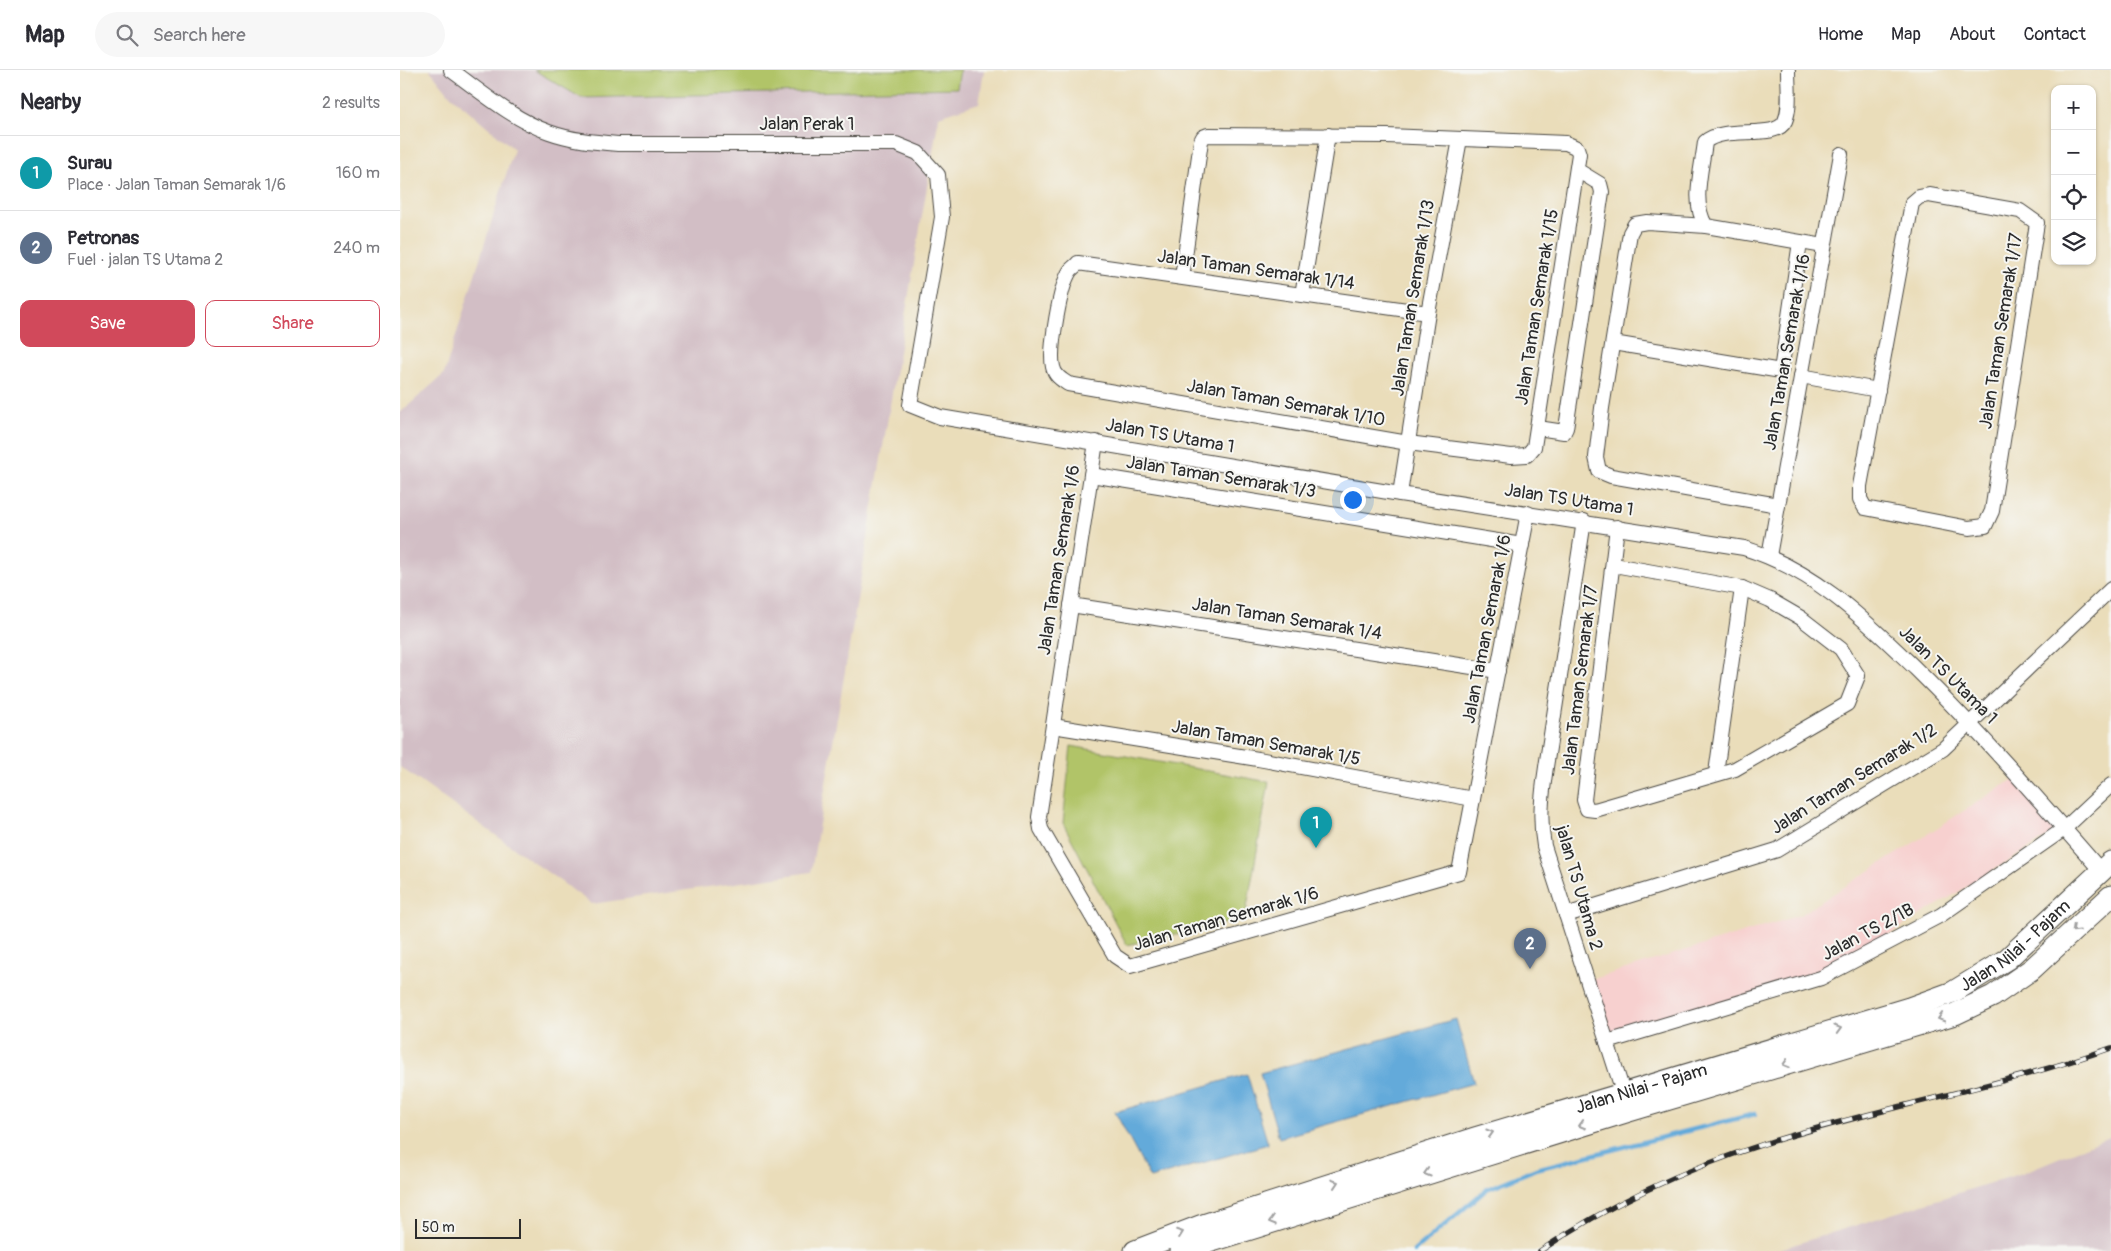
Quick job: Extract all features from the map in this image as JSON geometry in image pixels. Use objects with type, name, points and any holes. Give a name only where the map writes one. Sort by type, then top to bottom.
[{"type":"main road","name":"Jalan Nilai - Pajam","points":[[1180,1251],[1953,992],[2007,959],[2106,867]]},
{"type":"main road","name":"Jalan Nilai - Pajam","points":[[1135,1251],[1200,1226],[1626,1102],[1955,1014],[1993,996],[2032,969],[2111,896]]},
{"type":"street","name":"Jalan Perak 1","points":[[451,70],[508,110],[548,132],[577,140],[618,144],[896,144],[918,153],[938,175],[942,217],[910,405]]},
{"type":"street","points":[[1706,226],[1700,217],[1697,204],[1705,142],[1711,136],[1725,132],[1776,130],[1784,123],[1787,111],[1788,70]]},
{"type":"street","points":[[1302,295],[1328,135]]},
{"type":"street","points":[[1182,278],[1203,137],[1328,135],[1460,139]]},
{"type":"street","name":"Jalan Taman Semarak 1/15","points":[[1460,139],[1566,143],[1577,148],[1579,154],[1534,448],[1526,455],[1511,456]]},
{"type":"street","name":"Jalan Taman Semarak 1/13","points":[[1400,494],[1428,313],[1460,139]]},
{"type":"street","name":"Jalan Taman Semarak 1/16","points":[[1769,556],[1841,154]]},
{"type":"street","points":[[1538,428],[1560,433],[1564,432],[1566,428],[1602,192],[1600,184],[1577,170]]},
{"type":"street","name":"Jalan Taman Semarak 1/17","points":[[1929,195],[2020,211],[2037,223],[1992,511],[1985,526],[1969,528],[1866,508],[1860,499],[1860,486],[1878,390],[1912,203],[1919,196],[1929,195]]},
{"type":"street","points":[[1778,505],[1611,476],[1599,471],[1596,457],[1627,244],[1635,224],[1647,222],[1706,226],[1824,246]]},
{"type":"street","points":[[1613,343],[1780,372],[1800,242]]},
{"type":"street","name":"Jalan Taman Semarak 1/14","points":[[1058,377],[1053,366],[1052,344],[1062,291],[1069,271],[1078,263],[1428,313]]},
{"type":"street","points":[[1801,376],[1878,390]]},
{"type":"street","name":"Jalan Taman Semarak 1/10","points":[[1058,377],[1068,384],[1408,443],[1511,456]]},
{"type":"street","name":"Jalan TS Utama 1","points":[[910,405],[940,417],[1400,494],[1617,526],[1744,548],[1769,556],[1803,573],[1849,605],[1971,723],[2064,829],[2106,867]]},
{"type":"street","name":"Jalan Taman Semarak 1/6","points":[[1096,442],[1039,817],[1041,829],[1115,956],[1130,966],[1459,872],[1528,513]]},
{"type":"street","name":"Jalan Taman Semarak 1/3","points":[[1091,475],[1522,545]]},
{"type":"street","name":"jalan TS Utama 2","points":[[1584,521],[1541,805],[1544,846],[1626,1102]]},
{"type":"street","name":"Jalan Taman Semarak 1/7","points":[[1617,526],[1614,565],[1584,800],[1587,809],[1595,810],[1716,773]]},
{"type":"street","points":[[1614,565],[1742,588],[1770,600],[1801,618],[1841,649],[1858,676],[1847,704],[1735,768],[1716,773],[1742,588]]},
{"type":"street","name":"Jalan Taman Semarak 1/2","points":[[1566,915],[1777,850],[1943,749],[2111,589]]},
{"type":"street","name":"Jalan Taman Semarak 1/4","points":[[1071,605],[1498,671]]},
{"type":"street","name":"Jalan Taman Semarak 1/5","points":[[1053,726],[1258,759],[1473,798]]},
{"type":"street","name":"Jalan TS 2/1B","points":[[1607,1042],[1821,978],[1941,915],[2064,829],[2111,785]]},
{"type":"shaded area","points":[[430,70],[984,70],[979,103],[939,116],[811,872],[592,904],[400,767],[400,413],[444,374],[514,149],[451,96]]},
{"type":"shaded area","points":[[2017,777],[2064,827],[1819,978],[1605,1043],[1584,982],[1800,915]]},
{"type":"shaded area","points":[[2111,1136],[2111,1251],[1774,1251],[2022,1173]]},
{"type":"green space","points":[[534,70],[960,70],[957,88],[581,98]]},
{"type":"green space","points":[[1071,746],[1269,782],[1245,919],[1127,945],[1063,823]]},
{"type":"water","points":[[1456,1019],[1474,1083],[1279,1138],[1260,1073]]},
{"type":"water","points":[[1247,1074],[1268,1144],[1150,1178],[1115,1112]]},
{"type":"waterway","points":[[1414,1251],[1487,1189],[1536,1169],[1755,1114]]},
{"type":"railway","points":[[1540,1251],[1593,1218],[1648,1189],[1735,1154],[1851,1119],[2025,1075],[2111,1048]]},
{"type":"place","name":"Surau","points":[[1316,848]]},
{"type":"place","name":"Petronas","points":[[1530,969]]}]
